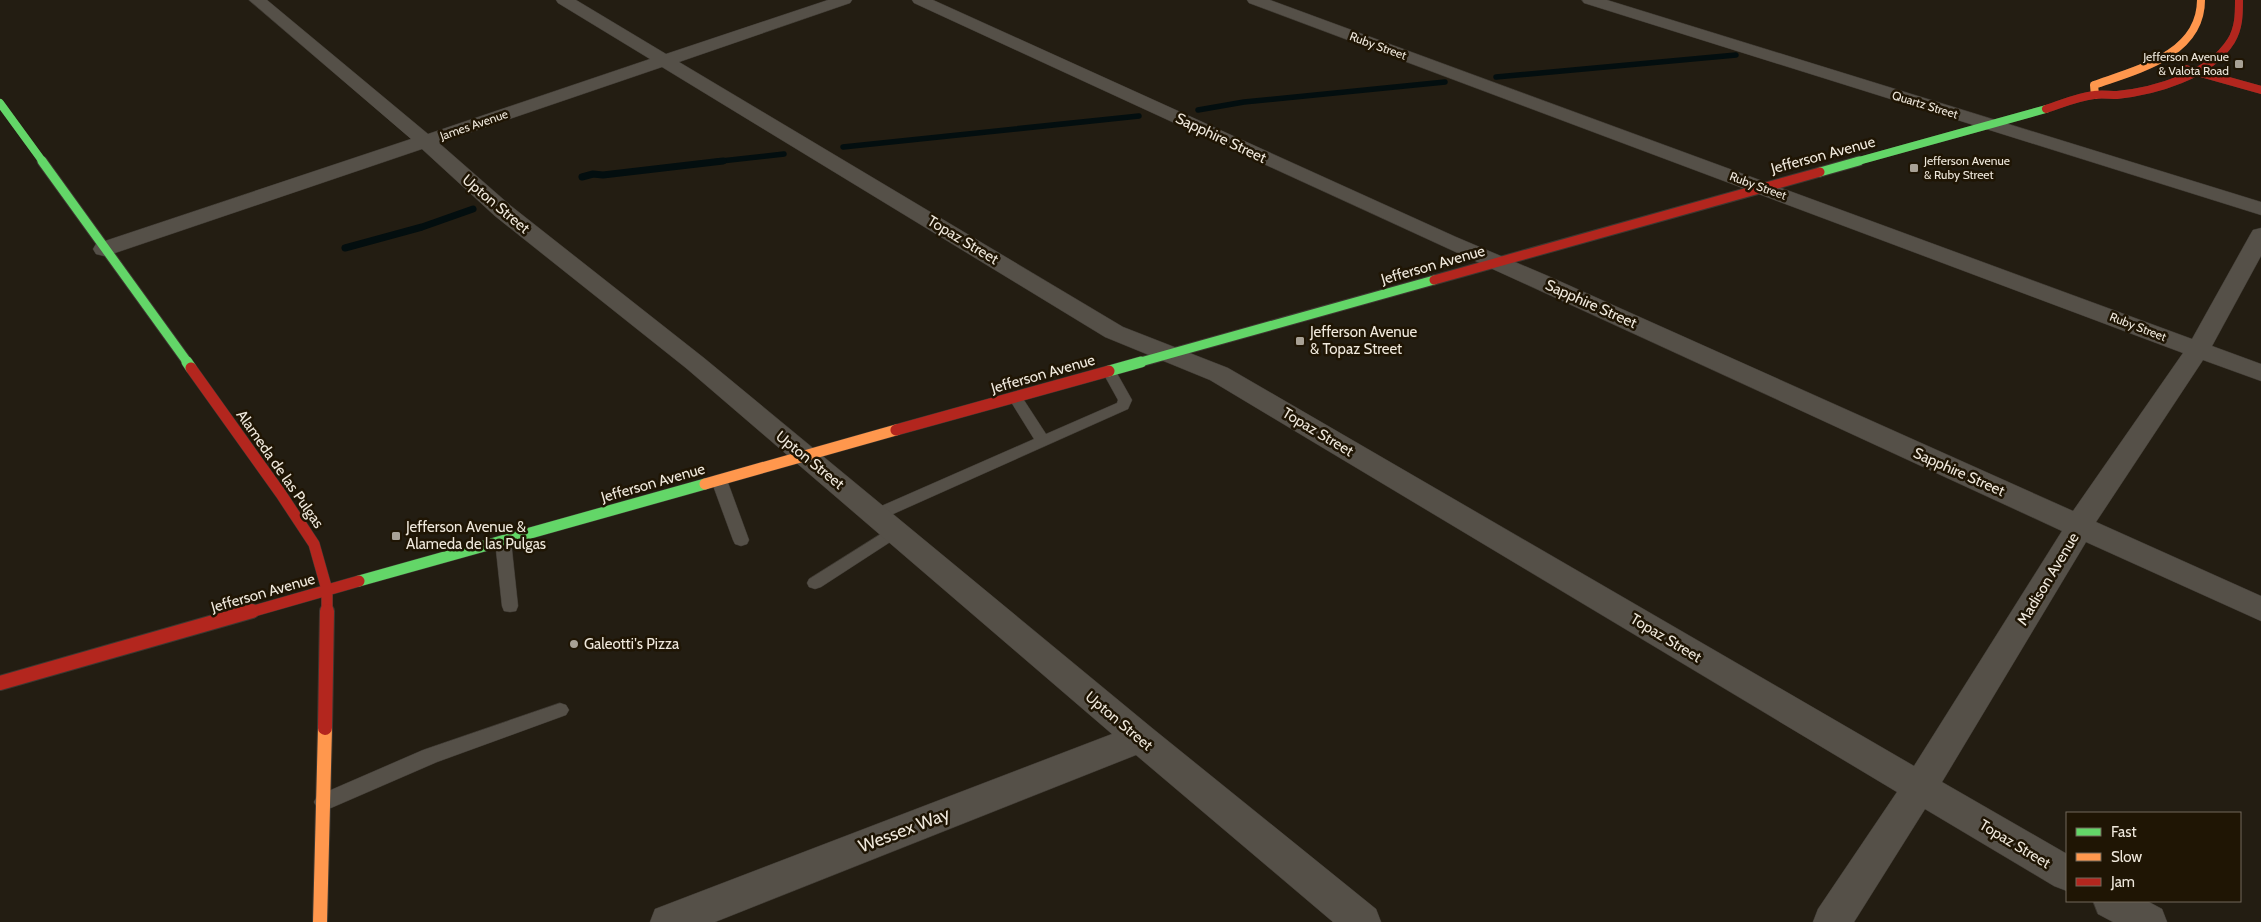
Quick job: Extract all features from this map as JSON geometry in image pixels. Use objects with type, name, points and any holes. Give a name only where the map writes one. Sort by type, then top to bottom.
[{"type":"main road","points":[[2095,96],[2094,85],[2158,60],[2189,38],[2203,13],[2201,0]]},
{"type":"main road","name":"Jefferson Avenue","points":[[0,683],[1761,188],[2095,96],[2115,97],[2196,73],[2204,69],[2224,52],[2241,24],[2239,0]]},
{"type":"main road","points":[[2158,60],[2196,73],[2261,90]]},
{"type":"main road","name":"Alameda de las Pulgas","points":[[0,103],[281,494],[314,544],[327,590],[320,922]]},
{"type":"street","name":"Upton Street","points":[[257,0],[426,142],[503,211],[695,363],[1140,738],[1362,922]]},
{"type":"street","name":"Topaz Street","points":[[564,0],[1114,332],[1219,374],[2066,873]]},
{"type":"street","name":"James Avenue","points":[[104,249],[844,0]]},
{"type":"street","name":"Sapphire Street","points":[[920,0],[2261,609]]},
{"type":"street","name":"Ruby Street","points":[[1255,0],[2261,373]]},
{"type":"street","name":"Quartz Street","points":[[1590,0],[2261,209]]},
{"type":"street","name":"Madison Avenue","points":[[1832,922],[1920,787],[2088,510],[2198,350],[2261,235]]},
{"type":"street","name":"Wessex Way","points":[[669,922],[1140,738]]},
{"type":"street","points":[[2114,902],[2148,922]]},
{"type":"lane","points":[[814,583],[885,523],[1043,442],[1123,406],[1125,400],[1109,371]]},
{"type":"lane","points":[[1015,397],[1043,442]]},
{"type":"lane","points":[[719,480],[741,540]]},
{"type":"lane","points":[[502,541],[510,606]]},
{"type":"lane","points":[[324,802],[430,756],[560,710]]},
{"type":"waterway","points":[[1496,77],[1736,55]]},
{"type":"waterway","points":[[1198,110],[1244,102],[1445,82]]},
{"type":"waterway","points":[[843,147],[1139,116]]},
{"type":"waterway","points":[[712,162],[784,154]]},
{"type":"waterway","points":[[582,177],[593,174],[603,175],[723,161]]},
{"type":"waterway","points":[[345,248],[422,227],[473,209]]},
{"type":"traffic: fast","points":[[0,103],[191,368]]},
{"type":"traffic: fast","points":[[1820,172],[2046,109]]},
{"type":"traffic: fast","points":[[1109,371],[1434,280]]},
{"type":"traffic: fast","points":[[359,581],[705,484]]},
{"type":"traffic: slow","points":[[2095,95],[2094,85],[2155,62],[2182,44],[2192,33],[2199,19],[2201,0]]},
{"type":"traffic: slow","points":[[705,484],[896,430]]},
{"type":"traffic: slow","points":[[320,922],[325,728]]},
{"type":"traffic: jam","points":[[2046,109],[2094,95],[2118,95],[2140,91],[2182,78],[2202,68],[2219,56],[2232,40],[2239,22],[2239,0]]},
{"type":"traffic: jam","points":[[2186,69],[2261,90]]},
{"type":"traffic: jam","points":[[1434,280],[1820,172]]},
{"type":"traffic: jam","points":[[191,368],[281,494],[314,544],[327,590],[325,728]]},
{"type":"traffic: jam","points":[[896,430],[1109,371]]},
{"type":"traffic: jam","points":[[0,683],[359,581]]},
{"type":"place","name":"Jefferson Avenue & Valota Road","points":[[2239,64]]},
{"type":"place","name":"Jefferson Avenue & Ruby Street","points":[[1914,168]]},
{"type":"place","name":"Jefferson Avenue & Topaz Street","points":[[1300,341]]},
{"type":"place","name":"Jefferson Avenue & Alameda de las Pulgas","points":[[396,536]]},
{"type":"place","name":"Galeotti's Pizza","points":[[574,644]]}]
